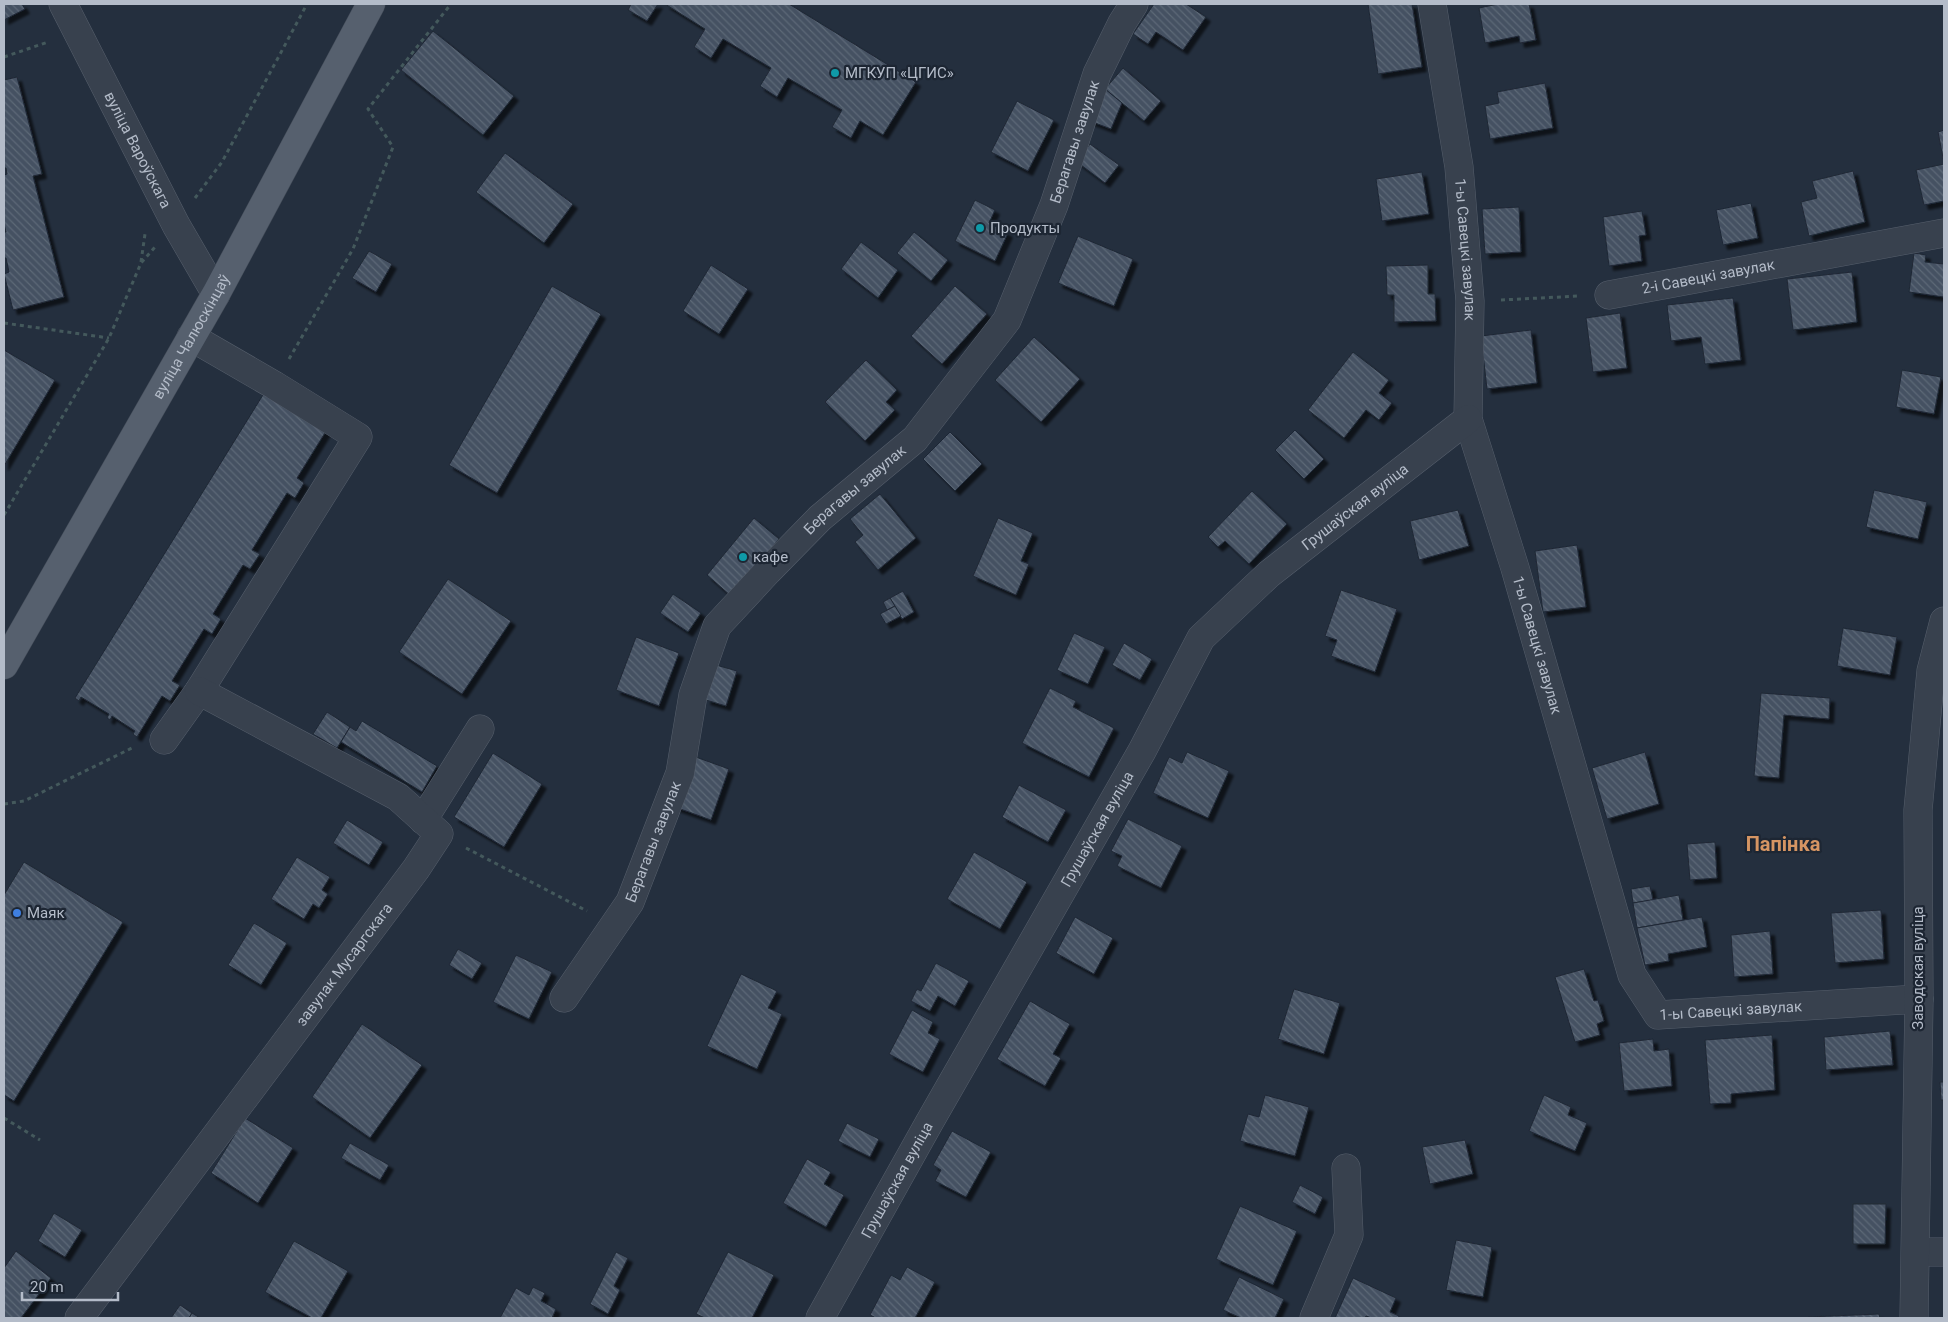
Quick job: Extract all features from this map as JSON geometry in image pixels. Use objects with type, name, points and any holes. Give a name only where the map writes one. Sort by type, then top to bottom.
[{"type":"main road","name":"вуліца Чалюскінцаў","points":[[4,665],[216,294],[371,4]]},
{"type":"street","name":"вуліца Вароўскага","points":[[63,4],[176,225],[216,294]]},
{"type":"street","name":"Берагавы завулак","points":[[564,998],[630,902],[680,772],[693,695],[717,626],[768,570],[820,518],[915,439],[1007,320],[1054,205],[1096,74],[1134,4]]},
{"type":"street","name":"1-ы Савецкі завулак","points":[[1432,4],[1459,167],[1470,302],[1468,419],[1515,568],[1632,975],[1658,1015],[1919,999]]},
{"type":"street","name":"2-і Савецкі завулак","points":[[1609,295],[1944,233]]},
{"type":"street","points":[[164,740],[199,691],[358,437],[192,337]]},
{"type":"street","name":"Грушаўская вуліца","points":[[820,1318],[1142,751],[1201,638],[1269,574],[1468,419]]},
{"type":"street","name":"Заводская вуліца","points":[[1914,1318],[1919,999],[1918,810],[1931,671],[1944,620]]},
{"type":"street","points":[[199,691],[398,797],[431,827]]},
{"type":"street","name":"завулак Мусаргскага","points":[[79,1318],[416,869],[431,827],[480,730]]},
{"type":"street","points":[[1314,1318],[1349,1235],[1346,1168]]},
{"type":"street","points":[[1916,1252],[1944,1252]]},
{"type":"path","points":[[4,515],[109,338],[141,263],[176,225],[222,162],[307,4]]},
{"type":"path","points":[[274,385],[354,249],[393,147],[368,109],[451,4]]},
{"type":"path","points":[[4,57],[56,39]]},
{"type":"path","points":[[1470,302],[1609,295]]},
{"type":"path","points":[[4,323],[109,338]]},
{"type":"path","points":[[4,804],[24,801],[131,748],[164,740]]},
{"type":"path","points":[[431,827],[614,925]]},
{"type":"path","points":[[4,1118],[40,1140]]},
{"type":"building","points":[[4,4],[22,4],[25,9],[4,20]]},
{"type":"building","points":[[631,4],[658,4],[647,21],[628,10]]},
{"type":"building","name":"МГКУП «ЦГИС»","points":[[665,4],[789,4],[916,82],[883,135],[860,121],[851,138],[832,127],[842,110],[788,78],[777,97],[760,86],[771,68],[723,39],[711,58],[694,47],[705,29]]},
{"type":"building","points":[[1154,4],[1186,4],[1206,17],[1183,50],[1156,32],[1148,44],[1133,34]]},
{"type":"building","points":[[1368,4],[1412,4],[1422,67],[1378,74]]},
{"type":"building","points":[[1498,4],[1529,4],[1536,40],[1520,43],[1519,36],[1485,43],[1479,8]]},
{"type":"building","points":[[433,31],[514,96],[483,135],[401,70]]},
{"type":"building","points":[[1123,68],[1161,101],[1144,121],[1105,89]]},
{"type":"building","points":[[17,77],[42,174],[33,176],[64,297],[13,310],[4,274],[9,272],[6,258],[4,258],[4,232],[6,232],[4,224],[4,175],[7,174],[6,168],[4,168],[4,80]]},
{"type":"building","points":[[1545,83],[1553,128],[1490,139],[1485,106],[1499,103],[1497,92]]},
{"type":"building","points":[[1105,89],[1122,103],[1111,129],[1090,121]]},
{"type":"building","points":[[1017,101],[1054,120],[1028,171],[991,152]]},
{"type":"building","points":[[1944,130],[1944,163],[1938,132]]},
{"type":"building","points":[[1090,144],[1119,165],[1105,183],[1077,162]]},
{"type":"building","points":[[505,153],[573,204],[544,243],[476,192]]},
{"type":"building","points":[[1944,164],[1944,201],[1924,205],[1916,170]]},
{"type":"building","points":[[1853,171],[1865,222],[1809,236],[1801,202],[1817,198],[1812,181]]},
{"type":"building","points":[[1422,172],[1429,214],[1382,221],[1376,179]]},
{"type":"building","name":"Продукты","points":[[975,200],[995,210],[989,223],[1008,233],[995,261],[955,241]]},
{"type":"building","points":[[1751,203],[1758,238],[1723,245],[1716,210]]},
{"type":"building","points":[[1519,207],[1521,252],[1485,254],[1482,209]]},
{"type":"building","points":[[1642,211],[1646,235],[1639,236],[1642,261],[1609,266],[1603,217]]},
{"type":"building","points":[[914,232],[948,260],[931,281],[897,253]]},
{"type":"building","points":[[1078,236],[1133,259],[1114,306],[1058,283]]},
{"type":"building","points":[[861,242],[898,270],[878,298],[841,269]]},
{"type":"building","points":[[369,251],[392,264],[376,292],[352,278]]},
{"type":"building","points":[[1914,253],[1926,255],[1925,262],[1944,264],[1944,297],[1909,292]]},
{"type":"building","points":[[711,265],[748,289],[719,334],[683,311]]},
{"type":"building","points":[[1428,265],[1428,294],[1435,294],[1436,321],[1394,322],[1394,295],[1387,295],[1386,266]]},
{"type":"building","points":[[1852,272],[1857,322],[1793,330],[1787,279]]},
{"type":"building","points":[[552,286],[601,314],[497,493],[449,465]]},
{"type":"building","points":[[955,286],[987,314],[942,364],[911,336]]},
{"type":"building","points":[[1733,298],[1741,360],[1705,364],[1701,337],[1671,341],[1667,305]]},
{"type":"building","points":[[1620,313],[1627,368],[1593,372],[1586,318]]},
{"type":"building","points":[[1531,330],[1537,383],[1487,389],[1481,336]]},
{"type":"building","points":[[1034,337],[1080,379],[1041,422],[995,380]]},
{"type":"building","points":[[4,350],[55,380],[4,466]]},
{"type":"building","points":[[1353,352],[1389,380],[1379,393],[1392,403],[1379,420],[1366,410],[1344,438],[1308,410]]},
{"type":"building","points":[[866,360],[897,390],[886,402],[895,410],[865,441],[825,402]]},
{"type":"building","points":[[1902,370],[1941,377],[1934,414],[1896,407]]},
{"type":"building","points":[[266,390],[328,428],[297,478],[304,483],[295,498],[287,493],[252,550],[260,554],[250,569],[243,565],[213,614],[221,619],[212,634],[204,629],[172,681],[180,685],[170,701],[162,696],[137,737],[133,734],[135,731],[112,716],[110,720],[107,718],[109,714],[81,697],[79,701],[75,698]]},
{"type":"building","points":[[1295,430],[1324,459],[1304,479],[1275,450]]},
{"type":"building","points":[[950,432],[982,464],[955,491],[923,459]]},
{"type":"building","points":[[1874,490],[1927,502],[1918,539],[1866,527]]},
{"type":"building","points":[[1252,491],[1287,524],[1249,564],[1225,541],[1218,547],[1208,537]]},
{"type":"building","points":[[880,494],[916,538],[878,570],[855,542],[863,535],[850,519]]},
{"type":"building","points":[[1458,510],[1469,546],[1419,560],[1410,521]]},
{"type":"building","name":"кафе","points":[[754,518],[779,539],[731,596],[707,575]]},
{"type":"building","points":[[998,518],[1033,533],[1021,561],[1029,564],[1016,595],[973,576]]},
{"type":"building","points":[[1577,545],[1586,607],[1543,612],[1535,551]]},
{"type":"building","points":[[448,579],[511,621],[462,694],[399,652]]},
{"type":"building","points":[[1341,590],[1397,609],[1375,672],[1331,656],[1337,640],[1325,636]]},
{"type":"building","points":[[903,591],[914,612],[902,619],[890,598]]},
{"type":"building","points":[[673,594],[701,613],[688,632],[660,613]]},
{"type":"building","points":[[890,598],[895,606],[887,610],[883,602]]},
{"type":"building","points":[[895,606],[901,616],[886,624],[880,614]]},
{"type":"building","points":[[1843,628],[1897,637],[1890,675],[1837,666]]},
{"type":"building","points":[[1074,633],[1105,647],[1088,684],[1057,670]]},
{"type":"building","points":[[636,637],[679,653],[659,706],[616,690]]},
{"type":"building","points":[[1124,643],[1152,659],[1140,680],[1112,665]]},
{"type":"building","points":[[716,665],[737,671],[726,706],[706,700]]},
{"type":"building","points":[[1050,688],[1076,701],[1073,707],[1114,728],[1089,777],[1022,743]]},
{"type":"building","points":[[1761,693],[1830,698],[1829,719],[1784,715],[1779,778],[1754,776]]},
{"type":"building","points":[[327,712],[350,727],[337,748],[313,734]]},
{"type":"building","points":[[362,721],[437,766],[422,792],[341,742],[350,727],[356,731]]},
{"type":"building","points":[[1187,752],[1229,771],[1208,818],[1153,793],[1169,757],[1182,763]]},
{"type":"building","points":[[1645,752],[1659,804],[1607,819],[1592,768]]},
{"type":"building","points":[[493,753],[542,784],[504,847],[454,817]]},
{"type":"building","points":[[693,756],[729,769],[711,820],[675,807]]},
{"type":"building","points":[[1019,785],[1066,810],[1048,842],[1002,817]]},
{"type":"building","points":[[1128,819],[1182,846],[1161,888],[1117,866],[1122,856],[1111,851]]},
{"type":"building","points":[[347,820],[383,842],[369,865],[333,843]]},
{"type":"building","points":[[1715,842],[1717,878],[1690,880],[1687,844]]},
{"type":"building","points":[[974,852],[1027,882],[1000,929],[947,899]]},
{"type":"building","points":[[297,857],[330,877],[322,890],[328,894],[319,908],[313,904],[304,919],[271,899]]},
{"type":"building","points":[[24,862],[123,922],[14,1101],[4,1095],[4,895]]},
{"type":"building","points":[[1650,886],[1653,900],[1633,903],[1631,889]]},
{"type":"building","points":[[1679,895],[1683,920],[1637,928],[1633,903]]},
{"type":"building","points":[[1881,910],[1884,959],[1835,963],[1831,913]]},
{"type":"building","points":[[1075,917],[1113,938],[1094,974],[1056,953]]},
{"type":"building","points":[[1702,917],[1707,947],[1668,954],[1669,961],[1645,965],[1637,928]]},
{"type":"building","points":[[254,923],[287,943],[261,985],[228,965]]},
{"type":"building","points":[[1770,931],[1773,974],[1734,977],[1731,935]]},
{"type":"building","points":[[458,949],[482,963],[472,979],[449,965]]},
{"type":"building","points":[[516,955],[552,972],[529,1019],[493,1002]]},
{"type":"building","points":[[936,963],[969,981],[955,1006],[938,996],[930,1011],[911,1001],[917,989],[921,991]]},
{"type":"building","points":[[1584,969],[1594,1001],[1598,1000],[1604,1021],[1597,1024],[1600,1035],[1575,1042],[1555,977]]},
{"type":"building","points":[[741,974],[777,991],[768,1008],[782,1014],[757,1069],[707,1046]]},
{"type":"building","points":[[1294,989],[1340,1003],[1324,1054],[1278,1039]]},
{"type":"building","points":[[1030,1001],[1070,1024],[1053,1054],[1061,1058],[1045,1086],[997,1059]]},
{"type":"building","points":[[912,1010],[933,1022],[928,1033],[940,1039],[923,1072],[889,1054]]},
{"type":"building","points":[[362,1024],[422,1065],[370,1138],[312,1097]]},
{"type":"building","points":[[1890,1031],[1893,1065],[1826,1070],[1824,1037]]},
{"type":"building","points":[[1772,1035],[1775,1090],[1731,1094],[1731,1103],[1710,1104],[1705,1040]]},
{"type":"building","points":[[1653,1039],[1654,1051],[1669,1049],[1672,1086],[1624,1091],[1619,1043]]},
{"type":"building","points":[[1940,1082],[1944,1082],[1944,1100],[1941,1100]]},
{"type":"building","points":[[1265,1095],[1309,1107],[1295,1156],[1240,1141],[1248,1114],[1259,1117]]},
{"type":"building","points":[[1544,1095],[1571,1107],[1568,1115],[1587,1123],[1575,1151],[1529,1131]]},
{"type":"building","points":[[245,1118],[293,1148],[258,1203],[211,1173]]},
{"type":"building","points":[[847,1123],[879,1139],[870,1157],[838,1141]]},
{"type":"building","points":[[952,1131],[991,1152],[966,1197],[935,1181],[941,1170],[933,1165]]},
{"type":"building","points":[[1465,1140],[1473,1174],[1430,1184],[1422,1147]]},
{"type":"building","points":[[350,1143],[389,1165],[380,1180],[341,1158]]},
{"type":"building","points":[[807,1159],[831,1172],[824,1184],[844,1195],[826,1227],[783,1203]]},
{"type":"building","points":[[1300,1185],[1323,1197],[1315,1214],[1292,1202]]},
{"type":"building","points":[[1853,1204],[1886,1204],[1885,1244],[1853,1244]]},
{"type":"building","points":[[1240,1206],[1297,1231],[1273,1285],[1216,1259]]},
{"type":"building","points":[[54,1213],[82,1230],[65,1257],[38,1241]]},
{"type":"building","points":[[1456,1240],[1492,1247],[1483,1297],[1446,1290]]},
{"type":"building","points":[[294,1241],[348,1271],[321,1318],[312,1318],[265,1292]]},
{"type":"building","points":[[16,1251],[51,1278],[21,1318],[4,1318],[4,1268]]},
{"type":"building","points":[[616,1252],[628,1258],[614,1286],[620,1290],[608,1314],[590,1304]]},
{"type":"building","points":[[728,1252],[774,1275],[752,1318],[705,1318],[696,1314]]},
{"type":"building","points":[[907,1267],[935,1282],[915,1318],[876,1318],[870,1315],[891,1275],[900,1280]]},
{"type":"building","points":[[1239,1277],[1284,1299],[1275,1318],[1241,1318],[1223,1310]]},
{"type":"building","points":[[1353,1278],[1396,1298],[1390,1312],[1399,1316],[1398,1318],[1372,1318],[1366,1316],[1365,1318],[1335,1318]]},
{"type":"building","points":[[533,1287],[545,1293],[541,1301],[556,1309],[552,1318],[500,1318],[516,1288],[529,1295]]},
{"type":"building","points":[[180,1305],[192,1313],[189,1318],[171,1318]]},
{"type":"building","points":[[192,1313],[200,1318],[189,1318]]},
{"type":"building","points":[[1879,1314],[1880,1318],[1808,1318],[1808,1317]]},
{"type":"place","name":"МГКУП «ЦГИС»","points":[[835,73]]},
{"type":"place","name":"Продукты","points":[[980,228]]},
{"type":"place","name":"кафе","points":[[743,557]]},
{"type":"place","name":"Маяк","points":[[17,913]]},
{"type":"district","name":"Папінка","points":[[1783,844]]}]
